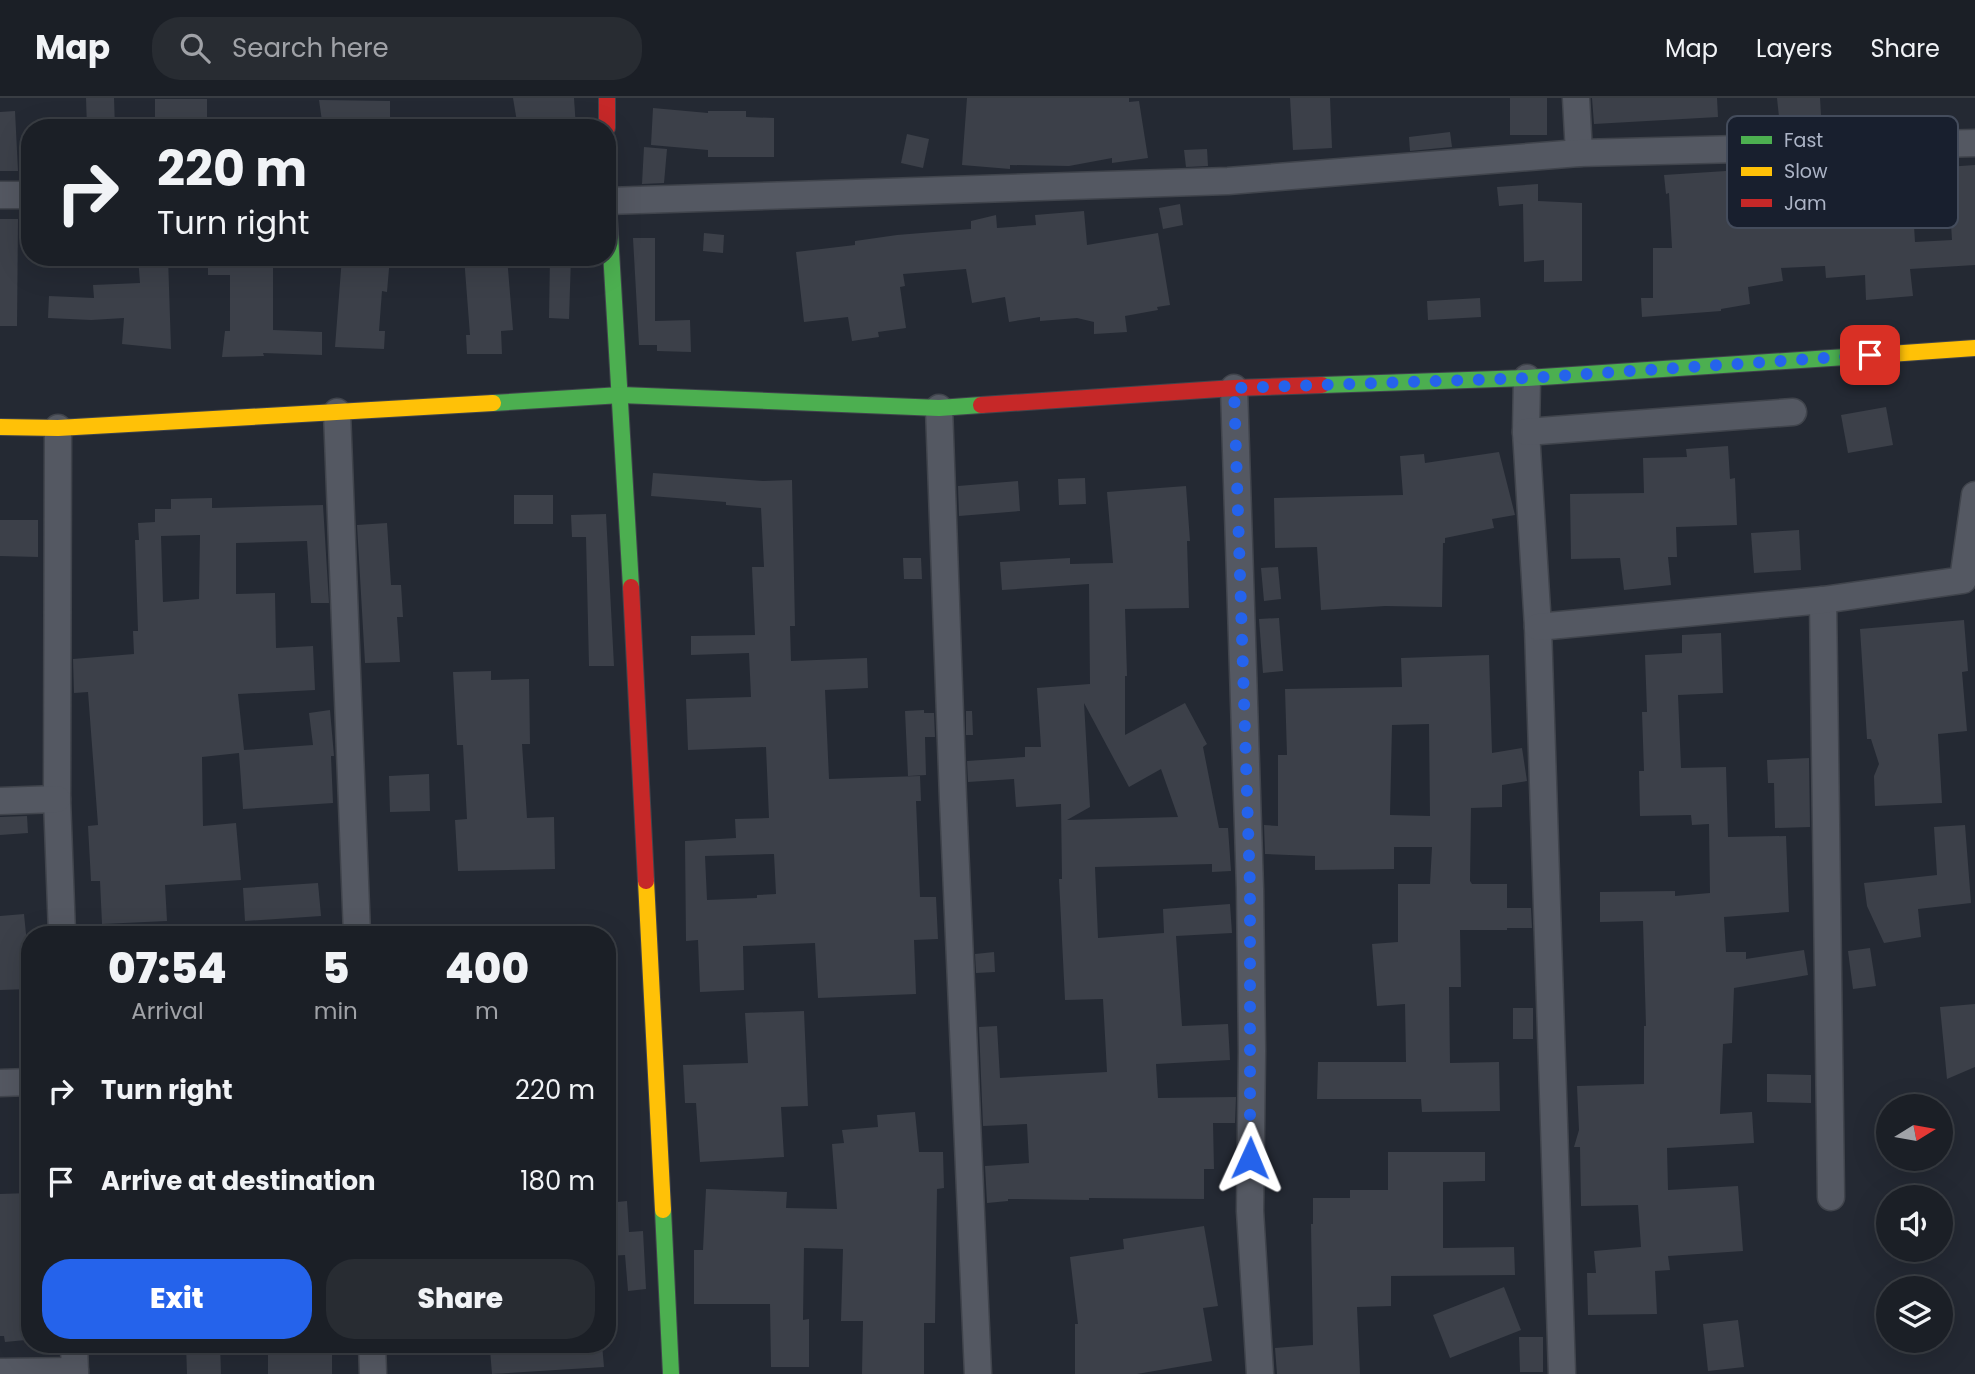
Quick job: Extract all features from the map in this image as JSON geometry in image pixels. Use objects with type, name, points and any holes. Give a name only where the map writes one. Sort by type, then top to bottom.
[{"type":"street","points":[[607,98],[607,119]]},
{"type":"street","points":[[1576,98],[1579,153]]},
{"type":"street","points":[[616,201],[1228,181],[1579,153],[1727,149]]},
{"type":"street","points":[[0,195],[21,195]]},
{"type":"street","points":[[612,266],[621,396],[671,1374]]},
{"type":"street","points":[[0,427],[58,428],[621,396],[939,408],[1234,388],[1527,378],[1975,348]]},
{"type":"street","points":[[1527,378],[1526,432],[1538,627],[1562,1374]]},
{"type":"street","points":[[1234,388],[1250,888],[1250,1211],[1261,1374]]},
{"type":"street","points":[[939,408],[953,813],[978,1374]]},
{"type":"street","points":[[337,412],[357,926]]},
{"type":"street","points":[[1526,432],[1793,412]]},
{"type":"street","points":[[58,428],[57,799],[62,926]]},
{"type":"street","points":[[1538,627],[1823,600],[1969,580],[1975,495]]},
{"type":"street","points":[[1823,600],[1830,1198]]},
{"type":"street","points":[[0,800],[57,799]]},
{"type":"street","points":[[0,1083],[21,1082]]},
{"type":"street","points":[[0,1372],[75,1373],[74,1353]]},
{"type":"street","points":[[372,1353],[373,1374]]},
{"type":"building","points":[[86,98],[114,98],[115,119],[87,119]]},
{"type":"building","points":[[513,98],[574,98],[575,119],[516,119]]},
{"type":"building","points":[[967,98],[1129,98],[1129,102],[1139,101],[1148,158],[1112,163],[1112,158],[1069,166],[1010,165],[1010,169],[962,165]]},
{"type":"building","points":[[1290,98],[1330,98],[1332,148],[1293,150]]},
{"type":"building","points":[[1510,98],[1547,98],[1547,135],[1510,135]]},
{"type":"building","points":[[1592,98],[1717,98],[1718,117],[1594,124]]},
{"type":"building","points":[[1777,98],[1820,98],[1821,115],[1779,116]]},
{"type":"building","points":[[155,99],[207,99],[207,119],[155,119]]},
{"type":"building","points":[[319,100],[390,101],[390,119],[322,119]]},
{"type":"building","points":[[653,108],[708,113],[746,111],[746,117],[774,118],[774,157],[708,157],[708,150],[651,145]]},
{"type":"building","points":[[15,111],[18,171],[0,171],[0,112]]},
{"type":"building","points":[[1450,132],[1452,147],[1410,151],[1409,137]]},
{"type":"building","points":[[907,134],[929,139],[923,168],[901,163]]},
{"type":"building","points":[[644,147],[667,149],[664,183],[642,184]]},
{"type":"building","points":[[1207,149],[1208,166],[1186,167],[1184,150]]},
{"type":"building","points":[[1975,165],[1975,265],[1910,269],[1913,296],[1866,300],[1865,275],[1826,278],[1825,266],[1781,268],[1783,281],[1748,287],[1750,304],[1721,311],[1642,317],[1641,298],[1653,298],[1653,248],[1672,248],[1669,193],[1666,194],[1664,175],[1726,171],[1727,228],[1914,228],[1915,242],[1952,240],[1951,228],[1958,228],[1958,166]]},
{"type":"building","points":[[1538,184],[1538,201],[1582,203],[1582,281],[1544,282],[1544,260],[1524,262],[1523,204],[1499,206],[1497,187]]},
{"type":"building","points":[[1180,204],[1183,225],[1163,229],[1159,208]]},
{"type":"building","points":[[1084,211],[1087,245],[1158,233],[1170,305],[1125,316],[1127,332],[1094,334],[1094,322],[1077,318],[1040,321],[1040,317],[1009,322],[1005,297],[972,303],[966,269],[903,274],[905,286],[900,287],[906,328],[878,332],[879,337],[852,341],[848,317],[804,322],[796,252],[855,245],[855,241],[897,235],[971,229],[971,221],[996,215],[997,228],[1036,225],[1035,215]]},
{"type":"building","points":[[0,219],[18,219],[17,326],[0,326]]},
{"type":"building","points":[[704,233],[724,235],[723,253],[703,251]]},
{"type":"building","points":[[633,238],[655,238],[655,321],[690,320],[691,352],[657,351],[657,345],[639,345]]},
{"type":"building","points":[[139,266],[168,266],[171,349],[122,344],[124,318],[48,318],[49,296],[94,298],[93,285],[140,283]]},
{"type":"building","points":[[208,266],[273,266],[273,330],[322,332],[322,355],[263,353],[264,356],[222,357],[225,331],[230,331],[230,275],[208,275]]},
{"type":"building","points":[[341,266],[389,266],[387,292],[382,291],[379,331],[385,331],[384,349],[335,347]]},
{"type":"building","points":[[465,266],[508,266],[513,330],[501,331],[502,354],[467,354],[466,335],[470,335]]},
{"type":"building","points":[[550,266],[571,266],[569,319],[549,318]]},
{"type":"building","points":[[1480,298],[1481,317],[1428,320],[1427,301]]},
{"type":"building","points":[[1886,407],[1893,445],[1848,453],[1841,415]]},
{"type":"building","points":[[1728,446],[1730,479],[1735,478],[1737,525],[1676,527],[1677,557],[1668,557],[1671,585],[1624,590],[1620,558],[1571,559],[1570,494],[1644,493],[1643,458],[1687,457],[1686,449]]},
{"type":"building","points":[[1499,452],[1515,515],[1492,519],[1494,528],[1445,538],[1442,607],[1385,606],[1321,610],[1317,547],[1275,548],[1274,498],[1403,495],[1400,456],[1424,454],[1425,463]]},
{"type":"building","points":[[653,473],[763,481],[792,480],[795,626],[790,626],[791,661],[867,658],[868,688],[825,690],[829,779],[920,776],[921,801],[916,801],[920,897],[936,897],[938,939],[914,940],[916,994],[818,998],[815,943],[743,946],[744,990],[700,992],[698,940],[686,941],[685,841],[736,838],[735,819],[769,818],[766,747],[688,750],[686,699],[751,697],[749,653],[691,655],[691,636],[755,635],[752,567],[764,567],[761,508],[726,505],[726,502],[651,496]],"holes":[[[774,854],[776,894],[757,895],[757,898],[707,900],[705,856]]]},
{"type":"building","points":[[1085,478],[1086,504],[1059,505],[1058,479]]},
{"type":"building","points":[[1018,481],[1020,511],[959,516],[958,486]]},
{"type":"building","points":[[1186,486],[1190,541],[1187,541],[1189,608],[1125,609],[1125,735],[1185,703],[1207,744],[1203,747],[1219,828],[1228,828],[1231,871],[1212,872],[1212,864],[1095,867],[1098,938],[1164,933],[1163,909],[1230,904],[1232,933],[1176,936],[1182,1026],[1228,1024],[1230,1060],[1156,1064],[1158,1098],[1236,1097],[1235,1123],[1213,1123],[1214,1169],[1204,1169],[1204,1199],[1008,1199],[987,1203],[985,1166],[1029,1163],[1027,1124],[983,1126],[979,1027],[997,1026],[1000,1078],[1107,1072],[1103,999],[1065,1000],[1059,879],[1062,879],[1061,804],[1016,807],[1014,779],[968,782],[967,761],[1025,757],[1025,747],[1041,747],[1037,688],[1090,684],[1089,584],[1002,590],[1000,562],[1070,558],[1070,564],[1113,563],[1107,492]],"holes":[[[1084,703],[1129,787],[1161,769],[1178,817],[1067,820],[1090,807]]]},
{"type":"building","points":[[514,495],[553,495],[553,524],[514,524]]},
{"type":"building","points":[[212,498],[212,508],[323,505],[329,603],[311,603],[307,541],[236,543],[236,594],[275,593],[276,648],[313,646],[315,690],[238,694],[244,750],[313,745],[309,713],[330,710],[334,756],[331,756],[333,803],[243,809],[239,753],[202,757],[203,826],[236,823],[241,880],[165,885],[167,921],[102,924],[100,881],[91,881],[88,826],[98,825],[88,692],[74,693],[73,659],[134,654],[133,631],[138,631],[135,540],[139,540],[138,523],[155,522],[155,509],[171,509],[171,499]],"holes":[[[200,535],[199,599],[163,602],[161,536]]]},
{"type":"building","points":[[606,514],[614,666],[589,666],[586,537],[572,537],[571,515]]},
{"type":"building","points":[[0,520],[38,520],[38,557],[0,556]]},
{"type":"building","points":[[387,523],[391,585],[401,585],[403,617],[397,617],[400,662],[365,663],[357,525]]},
{"type":"building","points":[[1799,530],[1801,570],[1754,573],[1751,533]]},
{"type":"building","points":[[903,558],[921,558],[922,579],[904,579]]},
{"type":"building","points":[[1278,567],[1281,599],[1264,601],[1261,568]]},
{"type":"building","points":[[1279,618],[1283,671],[1263,673],[1259,619]]},
{"type":"building","points":[[1964,620],[1968,671],[1962,672],[1967,731],[1938,734],[1942,803],[1875,806],[1874,776],[1879,764],[1871,739],[1867,739],[1860,629]]},
{"type":"building","points":[[1721,633],[1723,693],[1678,695],[1681,768],[1726,767],[1728,837],[1786,836],[1789,912],[1724,917],[1726,952],[1746,952],[1746,959],[1804,950],[1808,975],[1734,988],[1732,1043],[1723,1044],[1720,1114],[1752,1112],[1754,1143],[1667,1148],[1668,1190],[1738,1186],[1743,1251],[1668,1256],[1670,1270],[1655,1271],[1657,1314],[1588,1315],[1587,1273],[1596,1273],[1594,1251],[1641,1247],[1638,1205],[1581,1206],[1580,1147],[1574,1147],[1579,1130],[1577,1086],[1644,1084],[1646,1026],[1643,921],[1600,922],[1600,892],[1675,891],[1675,896],[1710,893],[1709,824],[1692,825],[1691,815],[1640,816],[1639,771],[1644,771],[1642,712],[1647,712],[1645,655],[1682,653],[1682,635]]},
{"type":"building","points":[[1489,655],[1492,753],[1522,748],[1527,781],[1502,785],[1502,807],[1471,808],[1470,881],[1472,884],[1507,884],[1507,908],[1531,908],[1532,928],[1460,930],[1461,987],[1449,987],[1450,1063],[1499,1062],[1500,1111],[1422,1112],[1421,1099],[1317,1099],[1318,1062],[1406,1062],[1405,1004],[1377,1006],[1372,944],[1398,942],[1398,884],[1430,884],[1432,847],[1394,847],[1394,869],[1315,870],[1315,856],[1265,854],[1264,825],[1278,826],[1278,755],[1287,755],[1285,689],[1402,687],[1401,658]],"holes":[[[1429,724],[1430,816],[1390,815],[1392,725]]]},
{"type":"building","points":[[491,671],[491,680],[529,679],[530,744],[522,744],[527,818],[554,817],[555,869],[458,871],[455,820],[467,819],[463,745],[457,745],[453,672]]},
{"type":"building","points":[[924,710],[924,713],[934,713],[935,737],[925,737],[926,775],[908,776],[905,711]]},
{"type":"building","points":[[966,711],[972,711],[973,735],[966,735]]},
{"type":"building","points":[[1809,758],[1810,827],[1775,828],[1774,783],[1768,783],[1767,760]]},
{"type":"building","points":[[429,774],[430,811],[390,812],[389,776]]},
{"type":"building","points":[[27,816],[28,833],[0,835],[0,817]]},
{"type":"building","points":[[1965,825],[1971,903],[1918,909],[1921,937],[1884,943],[1867,906],[1864,883],[1937,875],[1934,827]]},
{"type":"building","points":[[318,883],[321,916],[245,921],[243,888]]},
{"type":"building","points":[[24,914],[25,926],[21,926],[21,989],[0,990],[0,916]]},
{"type":"building","points":[[1870,948],[1876,986],[1853,989],[1848,951]]},
{"type":"building","points":[[994,952],[995,972],[976,973],[975,954]]},
{"type":"building","points":[[1975,1004],[1975,1067],[1947,1079],[1940,1007]]},
{"type":"building","points":[[1513,1008],[1533,1008],[1533,1039],[1513,1039]]},
{"type":"building","points":[[804,1011],[808,1106],[781,1107],[784,1157],[700,1162],[696,1103],[685,1103],[683,1065],[748,1063],[745,1013]]},
{"type":"building","points":[[1767,1074],[1811,1075],[1811,1103],[1767,1102]]},
{"type":"building","points":[[915,1112],[919,1152],[943,1152],[944,1188],[937,1189],[935,1323],[924,1323],[924,1374],[862,1374],[863,1321],[841,1321],[843,1249],[804,1248],[803,1320],[809,1319],[809,1367],[771,1367],[770,1304],[694,1304],[694,1250],[703,1250],[706,1189],[787,1192],[786,1208],[837,1209],[832,1144],[844,1143],[842,1130],[878,1127],[877,1115]]},
{"type":"building","points":[[1388,1152],[1485,1152],[1485,1181],[1443,1182],[1443,1248],[1514,1247],[1515,1275],[1391,1276],[1391,1306],[1357,1307],[1360,1374],[1277,1374],[1275,1348],[1313,1345],[1313,1198],[1350,1198],[1350,1190],[1388,1190]]},
{"type":"building","points":[[21,1193],[21,1340],[5,1342],[4,1336],[0,1336],[0,1194]]},
{"type":"building","points":[[627,1201],[629,1232],[643,1231],[646,1289],[628,1291],[625,1255],[616,1256],[616,1202]]},
{"type":"building","points":[[1204,1226],[1218,1306],[1203,1308],[1212,1361],[1137,1374],[1075,1374],[1075,1324],[1078,1324],[1070,1257],[1124,1249],[1123,1239]]},
{"type":"building","points":[[1504,1287],[1521,1330],[1450,1358],[1433,1315]]},
{"type":"building","points":[[1738,1320],[1744,1367],[1708,1371],[1703,1324]]},
{"type":"building","points":[[1519,1337],[1543,1337],[1543,1372],[1520,1372]]},
{"type":"building","points":[[186,1353],[220,1353],[221,1374],[187,1374]]},
{"type":"building","points":[[268,1353],[332,1353],[332,1374],[268,1374]]},
{"type":"building","points":[[490,1353],[603,1353],[604,1367],[492,1374]]},
{"type":"traffic: fast","points":[[612,266],[631,587]]},
{"type":"traffic: fast","points":[[1322,385],[1527,378],[1861,356]]},
{"type":"traffic: fast","points":[[493,403],[621,395],[939,408],[981,405]]},
{"type":"traffic: fast","points":[[663,1210],[671,1374]]},
{"type":"traffic: slow","points":[[1861,356],[1975,348]]},
{"type":"traffic: slow","points":[[0,427],[58,428],[493,403]]},
{"type":"traffic: slow","points":[[646,881],[663,1210]]},
{"type":"traffic: jam","points":[[607,98],[607,119]]},
{"type":"traffic: jam","points":[[981,405],[1234,388],[1322,385]]},
{"type":"traffic: jam","points":[[631,587],[646,881]]},
{"type":"route","points":[[1250,1158],[1250,888],[1234,388],[1527,378],[1870,355]]}]
